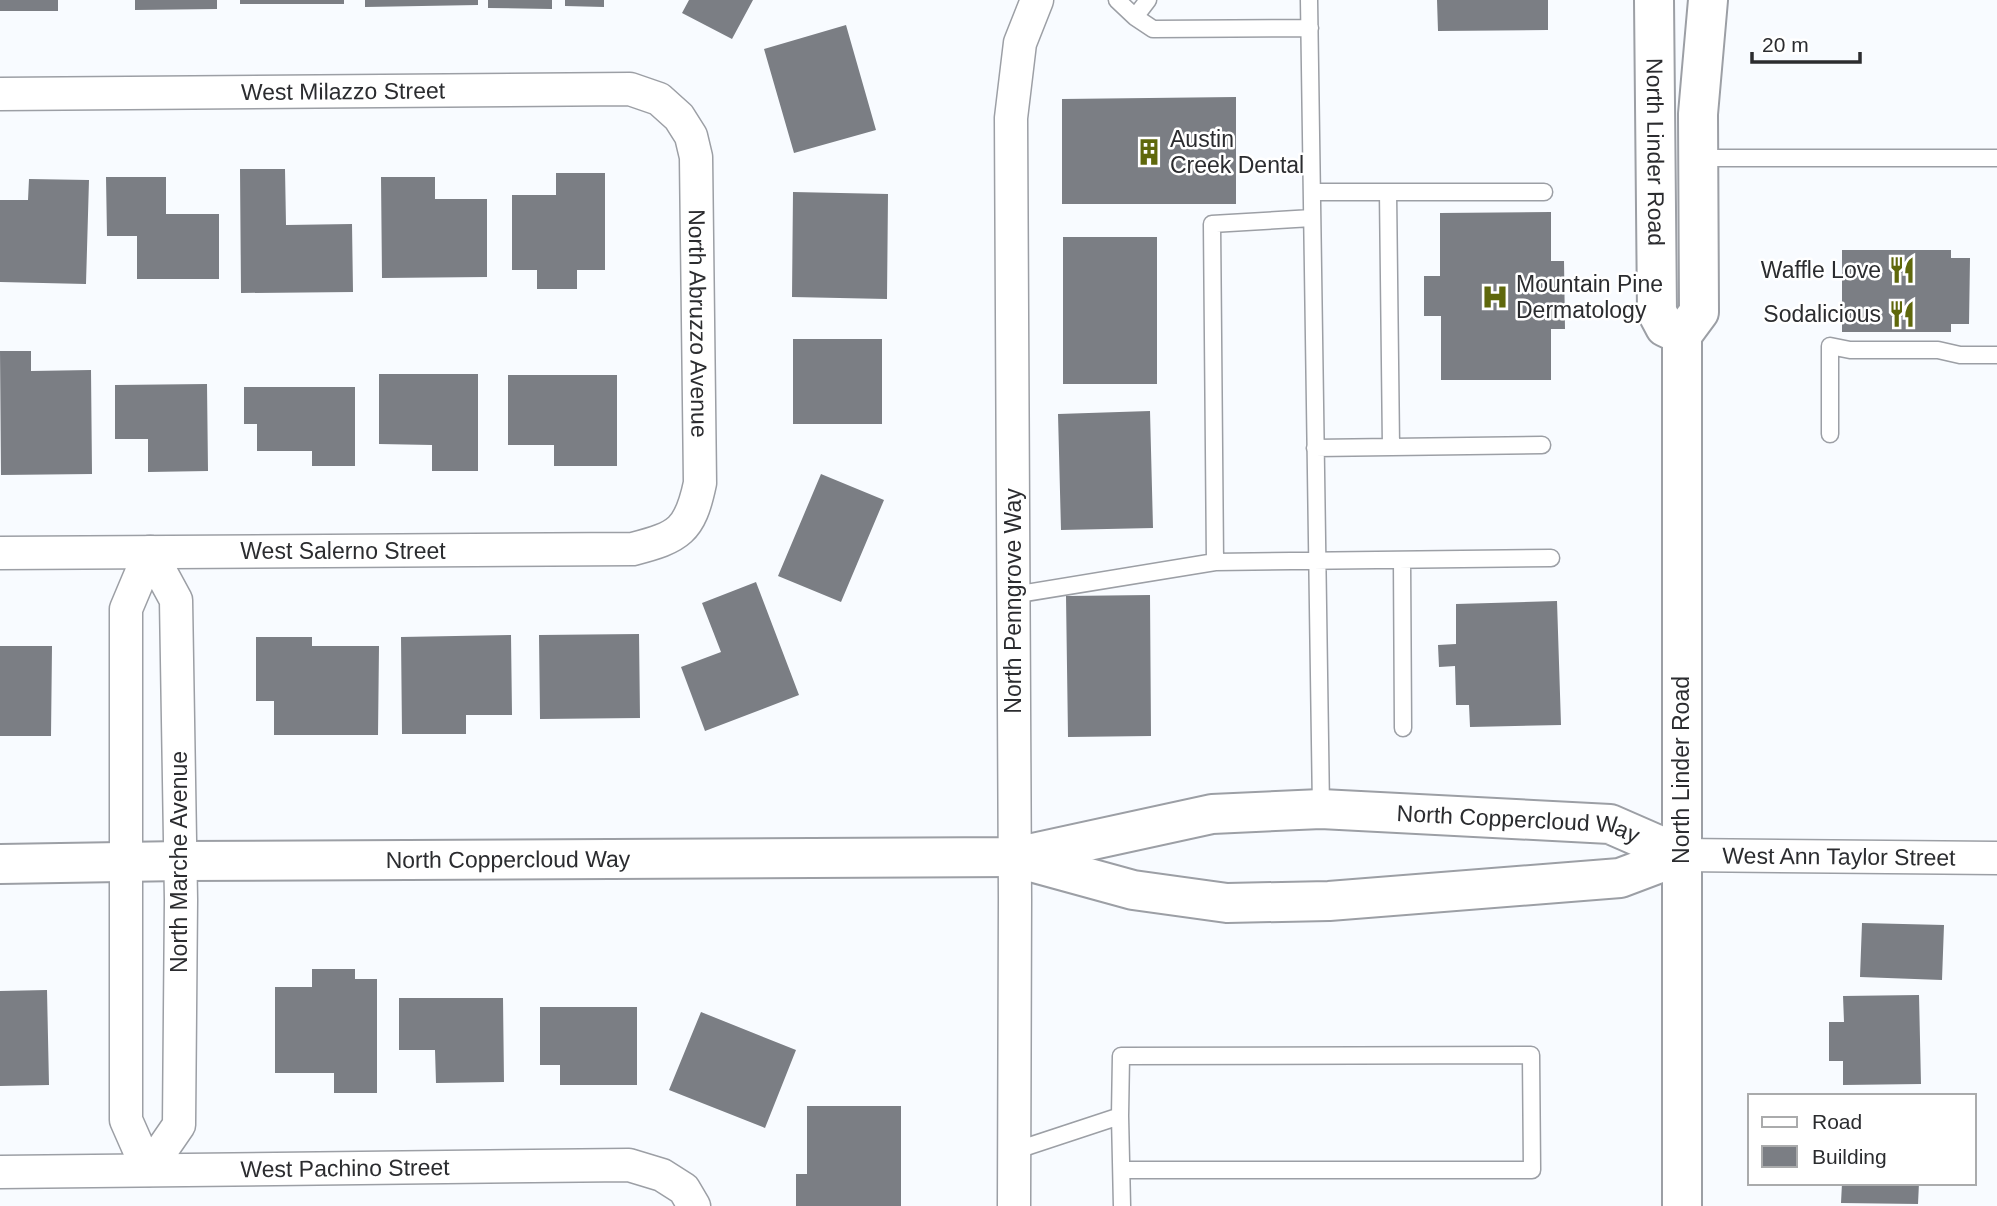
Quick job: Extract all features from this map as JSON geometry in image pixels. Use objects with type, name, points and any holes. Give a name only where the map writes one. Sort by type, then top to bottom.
[{"type":"street","name":"North Penngrove Way","points":[[1014,1206],[1011,118],[1020,43],[1037,0]]},
{"type":"street","name":"North Linder Road","points":[[1654,0],[1657,312],[1665,327],[1682,335]]},
{"type":"street","name":"North Linder Road","points":[[1682,1206],[1682,335],[1699,312],[1698,114],[1708,0]]},
{"type":"street","name":"West Milazzo Street","points":[[0,94],[630,89],[659,99],[679,117]]},
{"type":"street","name":"North Abruzzo Avenue","points":[[679,117],[691,135],[696,157],[700,483],[695,510],[682,529]]},
{"type":"street","name":"West Salerno Street","points":[[0,554],[633,549],[663,541],[682,529]]},
{"type":"street","name":"North Marche Avenue","points":[[148,1170],[179,1125],[181,861],[176,600],[150,552]]},
{"type":"street","points":[[148,1170],[127,1120],[127,609],[150,552]]},
{"type":"street","name":"North Coppercloud Way","points":[[0,864],[1015,857],[1212,814],[1321,809],[1610,824],[1681,855]]},
{"type":"street","name":"North Coppercloud Way","points":[[1015,857],[1133,890],[1227,904],[1329,901],[1620,878],[1681,855]]},
{"type":"street","name":"West Ann Taylor Street","points":[[1681,855],[1997,858]]},
{"type":"street","name":"West Pachino Street","points":[[0,1172],[629,1166],[662,1175],[689,1198]]},
{"type":"lane","points":[[1116,0],[1153,29],[1310,28]]},
{"type":"lane","points":[[1135,17],[1148,0]]},
{"type":"lane","points":[[1309,0],[1321,809]]},
{"type":"lane","points":[[1699,158],[1997,158]]},
{"type":"lane","points":[[1311,192],[1544,192]]},
{"type":"lane","points":[[1388,192],[1391,447]]},
{"type":"lane","points":[[1215,562],[1212,224],[1312,218]]},
{"type":"lane","points":[[1830,434],[1830,346],[1850,350],[1938,350],[1960,355],[1997,355]]},
{"type":"lane","points":[[1315,448],[1542,445]]},
{"type":"lane","points":[[1013,595],[1215,562],[1550,558]]},
{"type":"lane","points":[[1402,560],[1403,728]]},
{"type":"lane","points":[[1122,1170],[1532,1170],[1531,1055],[1121,1056],[1122,1206]]},
{"type":"lane","points":[[1014,1151],[1120,1116]]},
{"type":"building","points":[[0,0],[58,0],[58,11],[0,11]]},
{"type":"building","points":[[135,0],[217,0],[217,9],[135,10]]},
{"type":"building","points":[[240,0],[344,0],[344,4],[240,4]]},
{"type":"building","points":[[365,0],[478,0],[478,5],[365,7]]},
{"type":"building","points":[[488,0],[552,0],[552,9],[488,8]]},
{"type":"building","points":[[565,0],[604,0],[604,7],[565,6]]},
{"type":"building","points":[[689,0],[753,0],[732,39],[682,13]]},
{"type":"building","points":[[1437,0],[1548,0],[1548,30],[1438,31]]},
{"type":"building","points":[[846,25],[876,130],[794,153],[764,49]]},
{"type":"building","name":"Austin Creek Dental","points":[[1236,97],[1236,204],[1062,204],[1062,99]]},
{"type":"building","points":[[240,169],[285,169],[286,225],[352,224],[353,292],[241,293]]},
{"type":"building","points":[[556,173],[605,173],[605,270],[577,270],[577,289],[537,289],[537,270],[512,270],[512,195],[556,195]]},
{"type":"building","points":[[106,177],[166,177],[166,214],[219,214],[219,279],[137,279],[137,236],[107,236]]},
{"type":"building","points":[[381,177],[435,177],[435,199],[487,199],[487,277],[382,278]]},
{"type":"building","points":[[29,179],[89,180],[86,284],[0,282],[0,200],[28,200]]},
{"type":"building","points":[[793,192],[888,194],[887,299],[792,297]]},
{"type":"building","points":[[1551,212],[1551,261],[1564,261],[1565,329],[1551,329],[1551,380],[1441,380],[1441,316],[1424,316],[1424,276],[1440,276],[1440,213]]},
{"type":"building","points":[[1063,237],[1157,237],[1157,384],[1063,384]]},
{"type":"building","points":[[1842,250],[1951,250],[1951,258],[1970,258],[1969,324],[1951,324],[1951,332],[1842,332]]},
{"type":"building","points":[[793,339],[882,339],[882,424],[793,424]]},
{"type":"building","points":[[0,351],[31,351],[31,371],[91,370],[92,474],[1,475]]},
{"type":"building","points":[[379,374],[478,374],[478,471],[432,471],[432,445],[379,444]]},
{"type":"building","points":[[508,375],[617,375],[617,466],[554,466],[554,445],[508,445]]},
{"type":"building","points":[[207,384],[208,471],[148,472],[148,439],[115,439],[115,385]]},
{"type":"building","points":[[244,387],[355,387],[355,466],[312,466],[312,451],[257,451],[257,424],[244,424]]},
{"type":"building","points":[[1150,411],[1153,528],[1061,530],[1058,414]]},
{"type":"building","points":[[821,474],[884,500],[841,602],[778,576]]},
{"type":"building","points":[[756,582],[799,695],[705,731],[681,667],[721,652],[702,603]]},
{"type":"building","points":[[1150,595],[1151,736],[1068,737],[1066,596]]},
{"type":"building","points":[[1557,601],[1561,725],[1470,727],[1469,705],[1456,705],[1455,666],[1439,667],[1438,645],[1456,644],[1456,604]]},
{"type":"building","points":[[639,634],[640,718],[540,719],[539,635]]},
{"type":"building","points":[[511,635],[512,715],[466,715],[466,734],[402,734],[401,637]]},
{"type":"building","points":[[256,637],[312,637],[312,646],[379,646],[378,735],[274,735],[274,701],[256,701]]},
{"type":"building","points":[[0,646],[52,646],[51,736],[0,736]]},
{"type":"building","points":[[1862,923],[1944,925],[1942,980],[1860,977]]},
{"type":"building","points":[[312,969],[355,969],[355,979],[377,979],[377,1093],[334,1093],[334,1073],[275,1073],[275,987],[312,987]]},
{"type":"building","points":[[47,990],[49,1085],[0,1086],[0,991]]},
{"type":"building","points":[[1919,995],[1921,1084],[1843,1085],[1843,1061],[1829,1061],[1829,1022],[1844,1022],[1843,996]]},
{"type":"building","points":[[399,998],[503,998],[504,1082],[436,1083],[435,1050],[399,1050]]},
{"type":"building","points":[[540,1007],[637,1007],[637,1085],[560,1085],[560,1065],[540,1065]]},
{"type":"building","points":[[701,1012],[796,1050],[765,1128],[669,1090]]},
{"type":"building","points":[[807,1106],[901,1106],[901,1206],[796,1206],[796,1174],[807,1174]]},
{"type":"building","points":[[1842,1185],[1919,1185],[1918,1204],[1841,1203]]},
{"type":"place","name":"Austin Creek Dental","points":[[1149,152]]},
{"type":"place","name":"Waffle Love","points":[[1902,270]]},
{"type":"place","name":"Mountain Pine Dermatology","points":[[1495,297]]},
{"type":"place","name":"Sodalicious","points":[[1902,314]]}]
